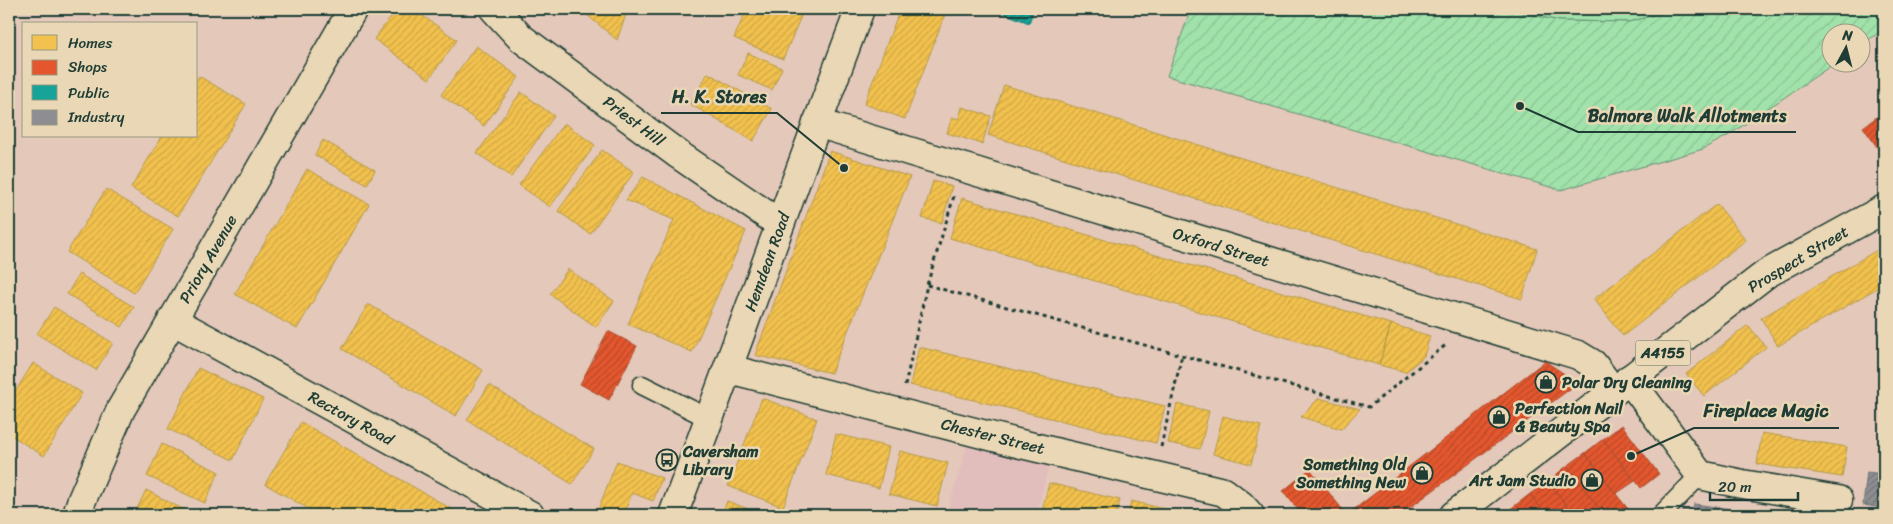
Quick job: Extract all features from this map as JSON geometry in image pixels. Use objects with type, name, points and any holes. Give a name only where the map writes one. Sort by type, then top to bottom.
[{"type":"street","name":"Priory Avenue","points":[[77,515],[120,409],[353,9]]},
{"type":"street","name":"Priest Hill","points":[[494,9],[521,38],[680,155],[780,224]]},
{"type":"street","name":"Hemdean Road","points":[[674,515],[860,9]]},
{"type":"street","name":"Oxford Street","points":[[817,123],[1578,355],[1621,385],[1700,475]]},
{"type":"street","name":"Prospect Street","points":[[1454,515],[1766,274],[1884,209]]},
{"type":"street","name":"Rectory Road","points":[[172,320],[530,515]]},
{"type":"street","name":"Chester Street","points":[[729,369],[899,413],[1224,492],[1241,505],[1250,515]]},
{"type":"street","points":[[1700,475],[1838,500]]},
{"type":"lane","points":[[642,385],[710,419]]},
{"type":"lane","points":[[1662,515],[1700,475]]},
{"type":"path","points":[[899,413],[927,284],[963,167]]},
{"type":"path","points":[[927,284],[1369,407],[1473,323]]},
{"type":"path","points":[[1154,475],[1182,355]]},
{"type":"shaded area","points":[[967,446],[1049,463],[1037,515],[946,515]]},
{"type":"green space","points":[[1191,9],[1506,9],[1559,21],[1629,22],[1676,9],[1884,9],[1884,29],[1870,39],[1870,22],[1820,22],[1820,72],[1822,72],[1729,135],[1703,149],[1561,190],[1167,76]]},
{"type":"green space","points":[[1506,9],[1676,9],[1629,22],[1559,21]]},
{"type":"building: Homes","points":[[397,9],[413,9],[457,40],[429,79],[374,39]]},
{"type":"building: Homes","points":[[580,9],[628,9],[617,40]]},
{"type":"building: Homes","points":[[747,9],[804,9],[783,59],[734,38]]},
{"type":"building: Homes","points":[[900,9],[947,9],[905,119],[864,104]]},
{"type":"building: Homes","points":[[476,46],[519,77],[484,126],[441,95]]},
{"type":"building: Homes","points":[[748,53],[782,68],[772,90],[738,75]]},
{"type":"building: Homes","points":[[708,73],[772,109],[753,141],[690,104]]},
{"type":"building: Homes","points":[[199,76],[246,104],[178,216],[131,188],[161,138],[198,138]]},
{"type":"building: Homes","points":[[1004,85],[1537,249],[1522,299],[988,135]]},
{"type":"building: Homes","points":[[521,92],[554,116],[511,177],[477,153]]},
{"type":"building: Homes","points":[[962,107],[991,116],[982,144],[947,133],[952,117],[959,119]]},
{"type":"building: Homes","points":[[564,123],[595,145],[550,207],[519,185]]},
{"type":"building: Homes","points":[[323,140],[375,170],[367,185],[315,155]]},
{"type":"building: Homes","points":[[602,150],[634,172],[590,234],[558,211]]},
{"type":"building: Homes","points":[[830,151],[910,177],[831,373],[755,355]]},
{"type":"building: Homes","points":[[307,169],[369,204],[297,329],[235,294]]},
{"type":"building: Homes","points":[[643,177],[746,231],[692,352],[628,324],[674,220],[626,200]]},
{"type":"building: Homes","points":[[933,181],[952,186],[942,223],[922,218]]},
{"type":"building: Homes","points":[[106,189],[173,229],[134,293],[67,252]]},
{"type":"building: Homes","points":[[962,198],[1391,324],[1379,365],[950,238]]},
{"type":"building: Homes","points":[[1717,204],[1746,240],[1623,336],[1594,299]]},
{"type":"building: Homes","points":[[1884,246],[1884,284],[1778,346],[1761,318]]},
{"type":"building: Homes","points":[[568,269],[614,301],[596,327],[550,294]]},
{"type":"building: Homes","points":[[79,274],[134,307],[122,327],[67,294]]},
{"type":"building: Homes","points":[[368,304],[483,370],[456,416],[342,349]]},
{"type":"building: Homes","points":[[54,307],[113,343],[96,370],[37,334]]},
{"type":"building: Homes","points":[[1391,324],[1430,336],[1424,356],[1406,372],[1379,365]]},
{"type":"building: Homes","points":[[1748,325],[1766,347],[1704,396],[1686,374]]},
{"type":"building: Homes","points":[[919,347],[1165,406],[1156,443],[910,385]]},
{"type":"building: Homes","points":[[33,363],[82,393],[44,456],[9,434],[9,402]]},
{"type":"building: Homes","points":[[198,368],[263,399],[233,460],[168,429]]},
{"type":"building: Homes","points":[[489,385],[594,449],[572,484],[467,420]]},
{"type":"building: Homes","points":[[762,398],[817,419],[783,507],[728,486]]},
{"type":"building: Homes","points":[[1319,398],[1360,409],[1341,429],[1301,417]]},
{"type":"building: Homes","points":[[1177,404],[1209,411],[1200,449],[1168,443]]},
{"type":"building: Homes","points":[[1223,416],[1261,426],[1251,464],[1213,454]]},
{"type":"building: Homes","points":[[301,422],[462,515],[319,515],[265,484]]},
{"type":"building: Homes","points":[[1762,433],[1847,447],[1842,477],[1757,464]]},
{"type":"building: Homes","points":[[836,434],[889,447],[879,488],[826,475]]},
{"type":"building: Homes","points":[[162,444],[219,472],[205,503],[147,476]]},
{"type":"building: Homes","points":[[900,451],[948,463],[937,506],[889,494]]},
{"type":"building: Homes","points":[[617,461],[662,478],[653,501],[632,493],[624,515],[596,515]]},
{"type":"building: Homes","points":[[1049,483],[1120,500],[1116,515],[1041,515]]},
{"type":"building: Homes","points":[[146,490],[194,515],[134,515]]},
{"type":"building: Homes","points":[[727,501],[759,513],[758,515],[722,515]]},
{"type":"building: Homes","points":[[1131,501],[1182,513],[1182,515],[1128,515]]},
{"type":"building: Homes","points":[[1734,509],[1781,515],[1733,515]]},
{"type":"building: Shops","points":[[1884,112],[1884,157],[1863,127]]},
{"type":"building: Shops","points":[[608,331],[637,346],[609,400],[580,384]]},
{"type":"building: Shops","points":[[1545,361],[1578,383],[1400,515],[1347,515]]},
{"type":"building: Shops","points":[[1622,425],[1659,474],[1641,488],[1603,439]]},
{"type":"building: Shops","points":[[1603,439],[1635,481],[1616,494],[1585,453]]},
{"type":"building: Shops","name":"Art Jam Studio","points":[[1585,453],[1633,515],[1604,515],[1567,466]]},
{"type":"building: Shops","points":[[1567,466],[1604,515],[1574,515],[1548,481]]},
{"type":"building: Shops","points":[[1310,469],[1347,515],[1302,515],[1283,491]]},
{"type":"building: Shops","points":[[1548,481],[1574,515],[1546,515],[1530,494]]},
{"type":"building: Shops","points":[[1530,494],[1546,515],[1519,515],[1513,507]]},
{"type":"building: Shops","points":[[1513,507],[1519,515],[1502,515]]},
{"type":"building: Public","points":[[993,9],[1034,9],[1029,23]]},
{"type":"building: Industry","points":[[1867,472],[1884,474],[1884,508],[1863,505]]},
{"type":"building: Industry","points":[[1694,504],[1731,509],[1730,515],[1693,515]]},
{"type":"building: Industry","points":[[1683,509],[1691,511],[1690,515],[1681,515]]},
{"type":"place","name":"Balmore Walk Allotments","points":[[1520,106]]},
{"type":"place","name":"H. K. Stores","points":[[844,168]]},
{"type":"place","name":"Polar Dry Cleaning","points":[[1546,382]]},
{"type":"place","name":"Perfection Nail & Beauty Spa","points":[[1499,417]]},
{"type":"place","name":"Fireplace Magic","points":[[1631,456]]},
{"type":"place","name":"Caversham Library","points":[[667,460]]},
{"type":"place","name":"Something Old Something New","points":[[1422,473]]},
{"type":"place","name":"Art Jam Studio","points":[[1592,480]]}]
